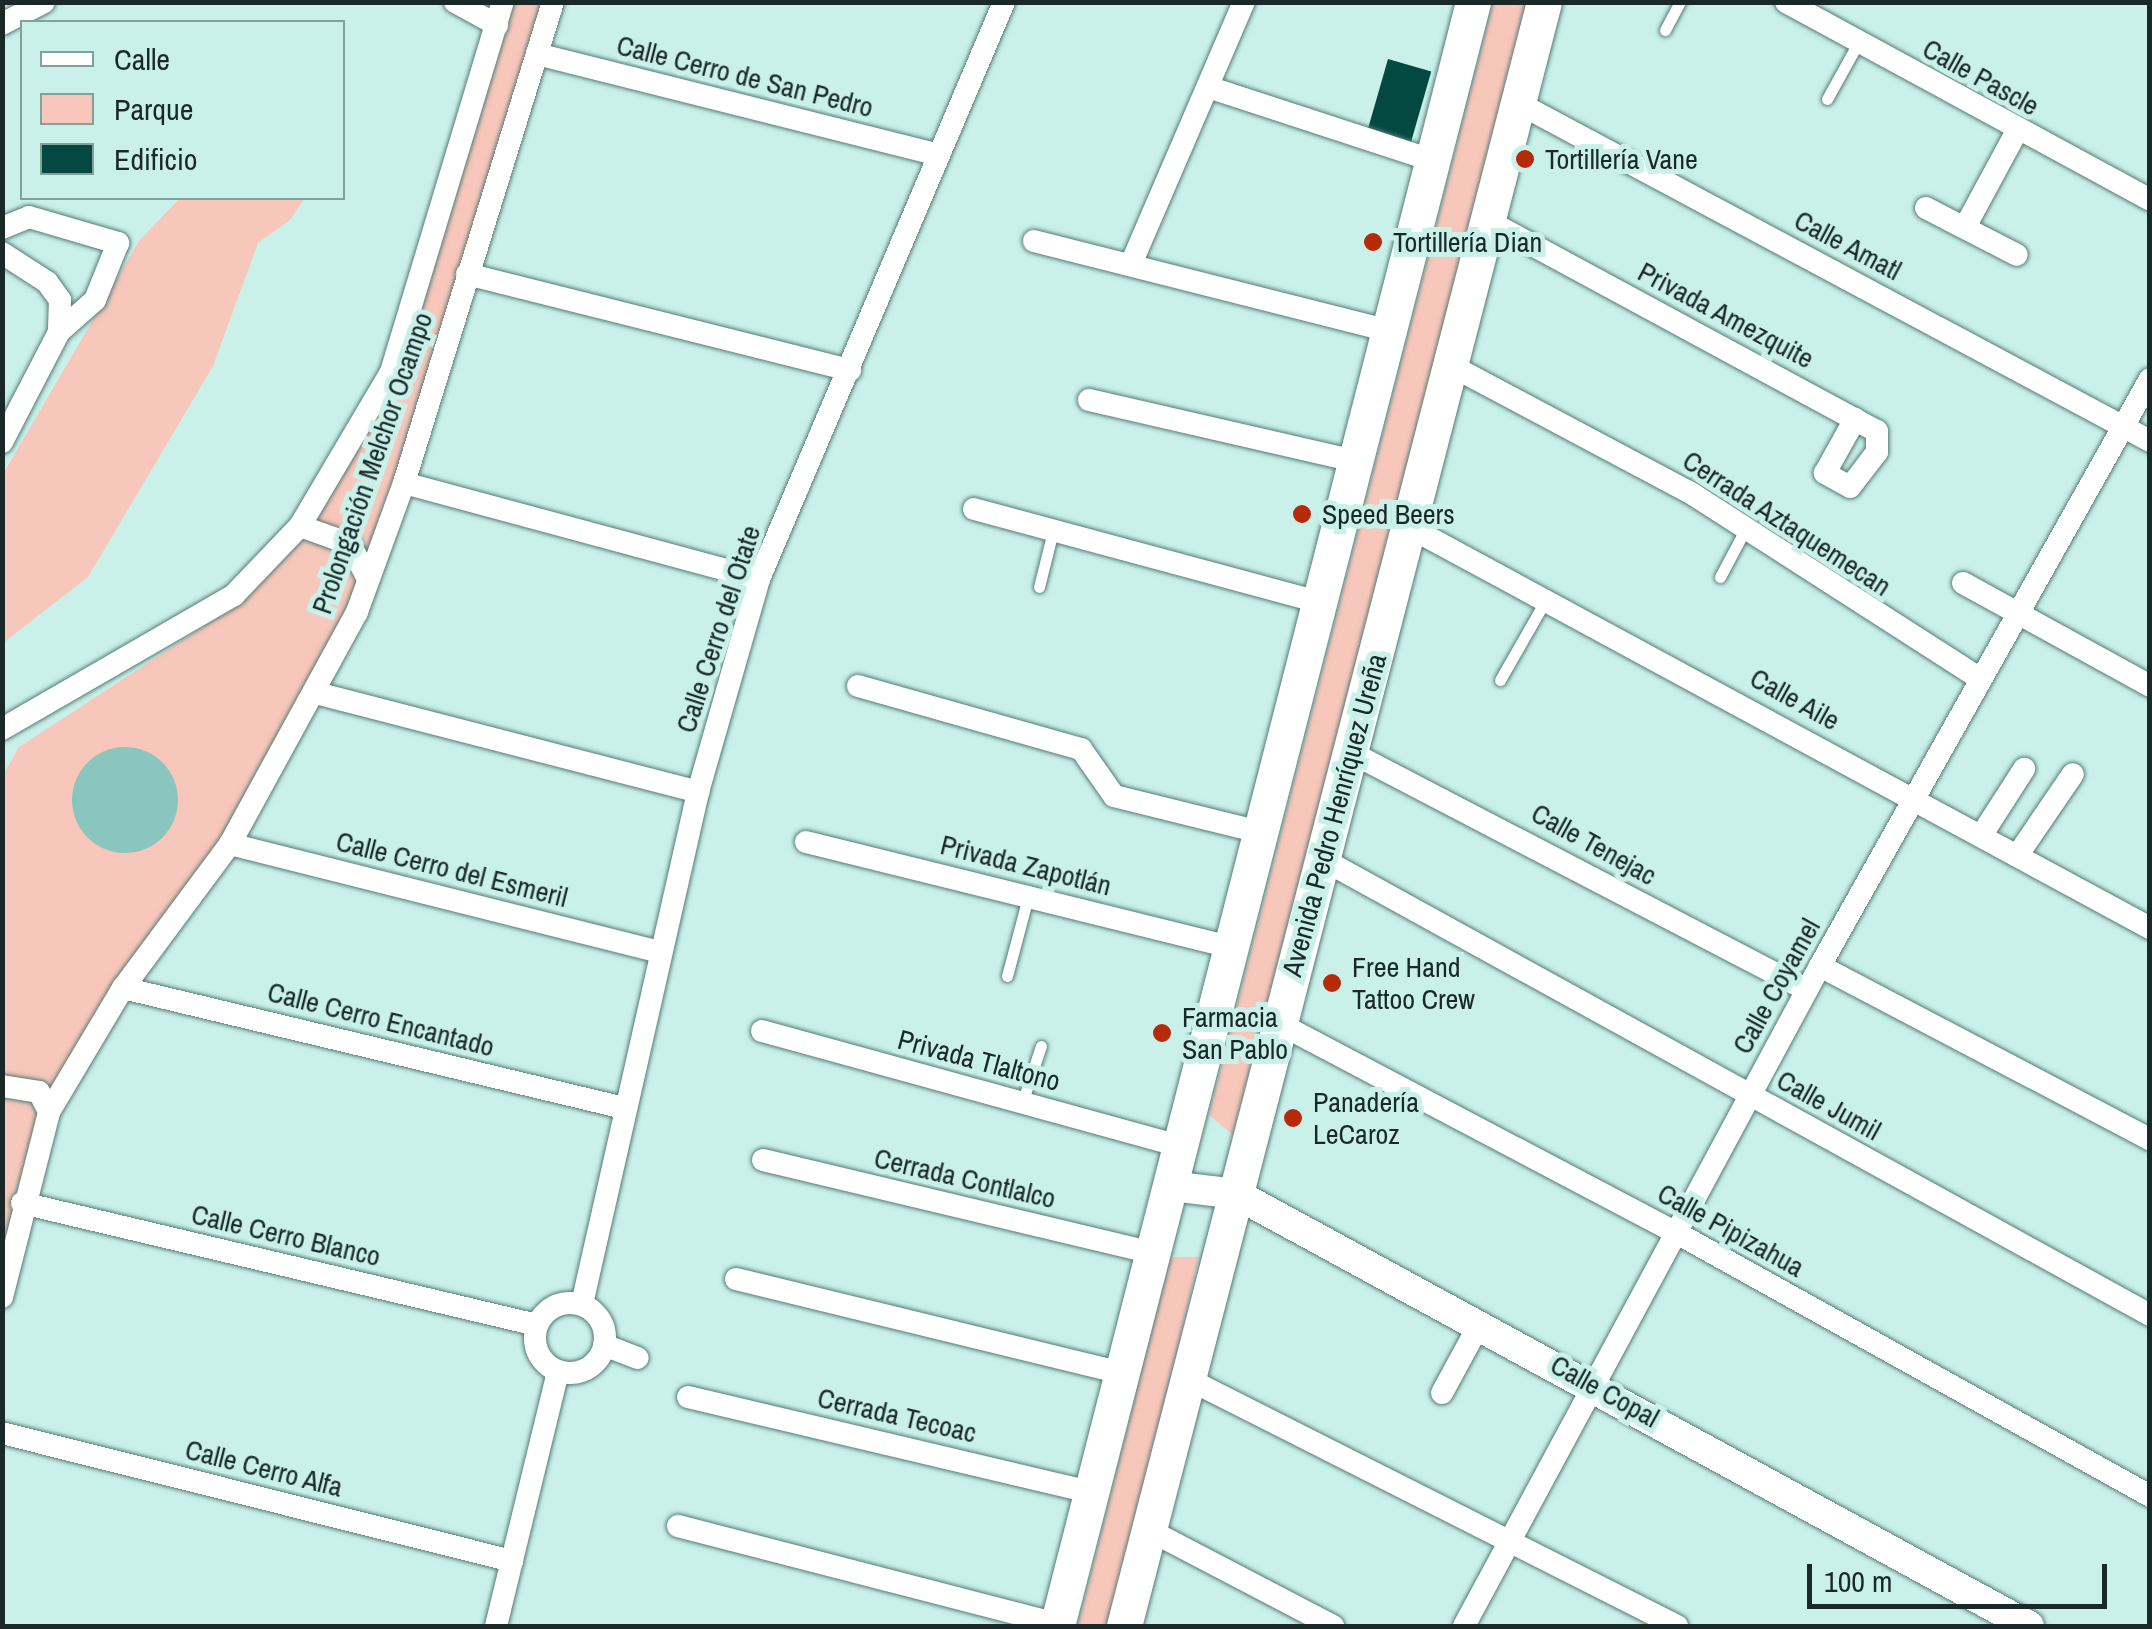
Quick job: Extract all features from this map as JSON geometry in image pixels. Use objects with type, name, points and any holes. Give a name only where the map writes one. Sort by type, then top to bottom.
[{"type":"main road","points":[[1057,1625],[1473,2]]},
{"type":"main road","name":"Avenida Pedro Henríquez Ureña","points":[[1124,1626],[1544,2]]},
{"type":"street","points":[[2,24],[44,2]]},
{"type":"street","points":[[455,2],[500,14]]},
{"type":"street","name":"Prolongación Melchor Ocampo","points":[[2,1297],[22,1203],[49,1112],[124,988],[230,844],[316,693],[367,578],[404,483],[553,2]]},
{"type":"street","name":"Calle Cerro del Otate","points":[[582,1304],[698,792],[759,579],[1004,2]]},
{"type":"street","points":[[1132,264],[1244,2]]},
{"type":"street","name":"Calle Pascle","points":[[1786,2],[2150,200]]},
{"type":"street","name":"Prolongación Melchor Ocampo","points":[[3,730],[234,595],[300,526],[391,372],[500,14]]},
{"type":"street","name":"Calle Cerro de San Pedro","points":[[536,54],[939,155]]},
{"type":"street","points":[[1208,87],[1432,160]]},
{"type":"street","name":"Calle Amatl","points":[[1518,103],[2150,441]]},
{"type":"street","points":[[1965,228],[2017,131]]},
{"type":"street","points":[[1926,208],[2017,255]]},
{"type":"street","points":[[2,228],[30,217],[118,243],[95,300],[59,332],[2,442]]},
{"type":"street","name":"Privada Amezquite","points":[[1488,221],[1855,420]]},
{"type":"street","points":[[1034,241],[1389,331]]},
{"type":"street","points":[[2,253],[47,282],[60,300],[59,332]]},
{"type":"street","points":[[468,274],[850,370]]},
{"type":"street","name":"Cerrada Aztaquemecan","points":[[1450,366],[1747,526],[1775,551],[1981,679]]},
{"type":"street","name":"Calle Coyamel","points":[[1464,1626],[1591,1384],[1820,966],[2150,379]]},
{"type":"street","points":[[1089,400],[1356,461]]},
{"type":"street","points":[[1855,420],[1877,431],[1881,442],[1850,487],[1825,473],[1855,420]]},
{"type":"street","points":[[404,483],[759,579]]},
{"type":"street","points":[[974,509],[1319,602]]},
{"type":"street","points":[[300,526],[350,544],[367,578]]},
{"type":"street","name":"Calle Aile","points":[[1408,527],[1544,603],[1670,664],[2150,928]]},
{"type":"street","points":[[1964,583],[2150,686]]},
{"type":"street","points":[[858,686],[1081,750],[1114,796],[1260,832]]},
{"type":"street","points":[[316,693],[698,792]]},
{"type":"street","name":"Calle Tenejac","points":[[1350,752],[1807,990]]},
{"type":"street","points":[[1981,836],[2024,769]]},
{"type":"street","points":[[2018,856],[2073,774]]},
{"type":"street","name":"Privada Zapotlán","points":[[806,842],[1231,947]]},
{"type":"street","name":"Calle Cerro del Esmeril","points":[[230,844],[660,952]]},
{"type":"street","name":"Calle Jumil","points":[[1322,859],[2150,1315]]},
{"type":"street","points":[[1820,966],[2150,1139]]},
{"type":"street","name":"Calle Cerro Encantado","points":[[124,988],[624,1108]]},
{"type":"street","name":"Calle Pipizahua","points":[[1280,1024],[1674,1232],[2150,1496]]},
{"type":"street","name":"Privada Tlaltono","points":[[762,1032],[1180,1146]]},
{"type":"street","points":[[2,1086],[39,1092],[49,1112]]},
{"type":"street","name":"Cerrada Contlalco","points":[[763,1160],[1152,1253]]},
{"type":"street","name":"Calle Copal","points":[[1170,1186],[1236,1194],[1480,1323],[2029,1626]]},
{"type":"street","name":"Calle Cerro Blanco","points":[[22,1203],[537,1325]]},
{"type":"street","points":[[736,1278],[1121,1374]]},
{"type":"street","points":[[582,1304],[601,1320],[604,1345],[587,1369],[558,1371],[539,1355],[537,1325],[552,1307],[582,1304]]},
{"type":"street","points":[[1442,1394],[1480,1323]]},
{"type":"street","points":[[604,1345],[638,1358]]},
{"type":"street","points":[[496,1626],[558,1371]]},
{"type":"street","points":[[1188,1379],[1511,1537],[1676,1626]]},
{"type":"street","name":"Cerrada Tecoac","points":[[688,1397],[1091,1492]]},
{"type":"street","name":"Calle Cerro Alfa","points":[[2,1432],[512,1562]]},
{"type":"street","points":[[678,1526],[1057,1625]]},
{"type":"street","points":[[1149,1530],[1334,1626]]},
{"type":"lane","points":[[1665,30],[1680,2]]},
{"type":"lane","points":[[1827,99],[1858,44]]},
{"type":"lane","points":[[1720,576],[1747,526]]},
{"type":"lane","points":[[1040,587],[1053,532]]},
{"type":"lane","points":[[1500,680],[1544,603]]},
{"type":"lane","points":[[1007,976],[1028,897]]},
{"type":"lane","points":[[1022,1102],[1040,1046]]},
{"type":"green space","points":[[502,3],[547,3],[397,485],[351,600],[223,840],[46,1108],[3,1273],[3,775],[19,747],[243,601],[397,372]]},
{"type":"green space","points":[[1493,3],[1527,3],[1233,1135],[1209,1115]]},
{"type":"green space","points":[[178,200],[304,200],[290,220],[258,243],[213,366],[88,577],[3,643],[3,474],[139,241]]},
{"type":"green space","points":[[1170,1257],[1199,1257],[1113,1626],[1078,1626]]},
{"type":"water","points":[[125,747],[145,751],[163,762],[174,780],[178,800],[174,820],[163,838],[145,849],[125,853],[105,849],[87,838],[76,820],[72,800],[76,780],[87,762],[105,751]]},
{"type":"building","points":[[1388,59],[1431,71],[1411,143],[1367,131]]},
{"type":"place","name":"Tortillería Vane","points":[[1525,159]]},
{"type":"place","name":"Tortillería Dian","points":[[1373,242]]},
{"type":"place","name":"Speed Beers","points":[[1302,514]]},
{"type":"place","name":"Free Hand Tattoo Crew","points":[[1332,983]]},
{"type":"place","name":"Farmacia San Pablo","points":[[1162,1033]]},
{"type":"place","name":"Panadería LeCaroz","points":[[1293,1118]]}]
